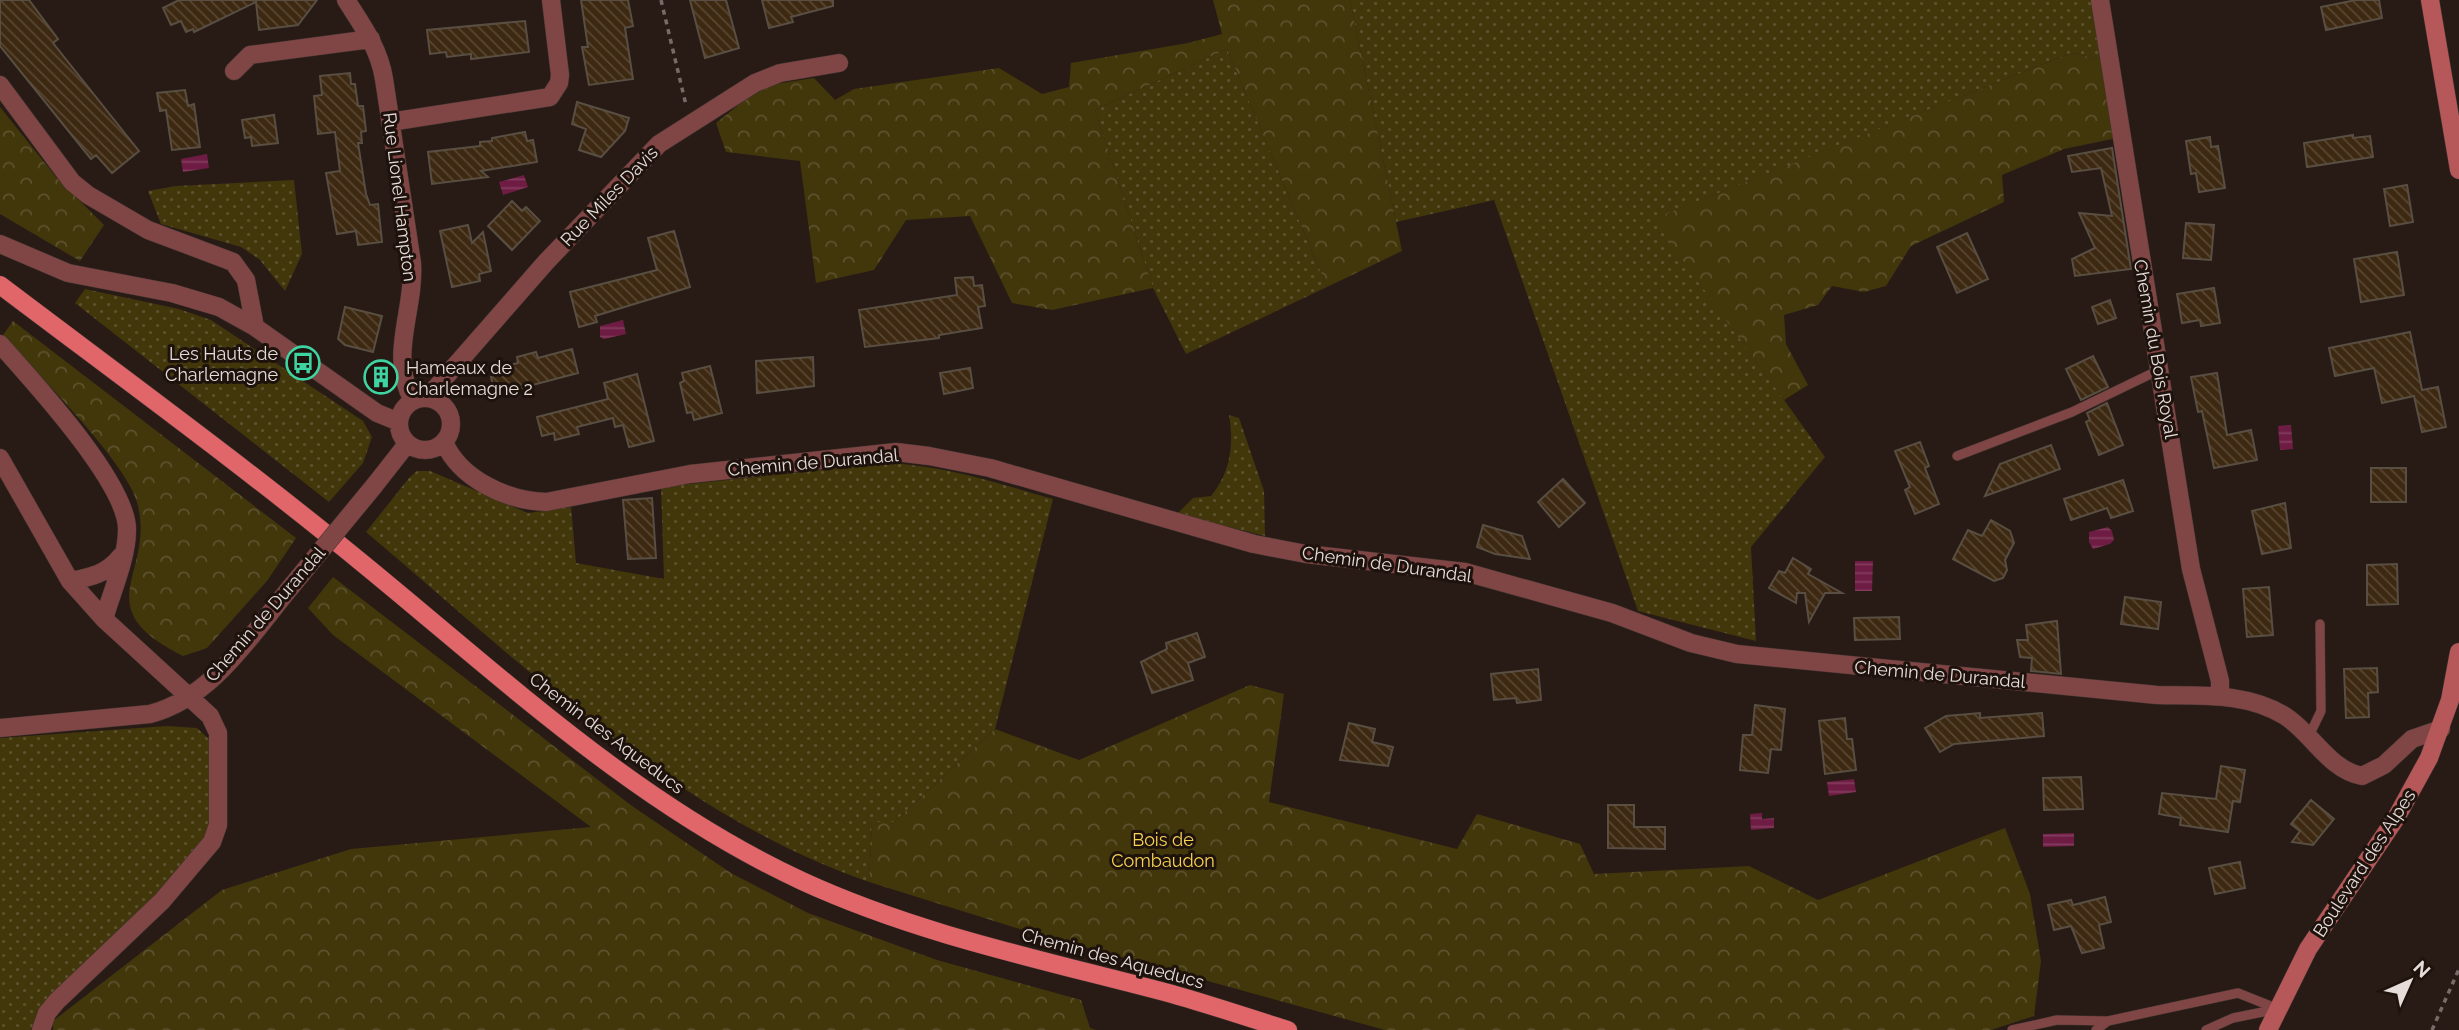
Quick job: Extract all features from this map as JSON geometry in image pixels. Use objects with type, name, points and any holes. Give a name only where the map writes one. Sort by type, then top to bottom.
[{"type":"main road","name":"Chemin des Aqueducs","points":[[0,285],[266,486],[576,739],[668,807],[712,834],[805,882],[914,923],[1288,1030]]},
{"type":"street","name":"Rue Lionel Hampton","points":[[346,0],[382,61],[412,263],[413,283],[400,355],[405,386],[420,400]]},
{"type":"street","points":[[390,122],[550,97],[559,83],[551,0]]},
{"type":"street","name":"Chemin du Bois Royal","points":[[2100,0],[2192,569],[2220,681],[2220,696]]},
{"type":"street","points":[[2430,0],[2459,170]]},
{"type":"street","points":[[234,71],[250,55],[371,39]]},
{"type":"street","name":"Rue Miles Davis","points":[[420,400],[659,144],[755,83],[780,73],[839,63]]},
{"type":"street","points":[[0,85],[72,182],[88,195],[148,230],[233,262],[246,280],[255,327]]},
{"type":"street","points":[[0,244],[68,273],[172,293],[219,307],[255,327],[377,413],[399,422]]},
{"type":"street","points":[[0,345],[46,397],[107,478],[125,512],[127,530],[123,553],[104,618]]},
{"type":"street","points":[[420,400],[442,405],[450,419],[444,442],[426,450],[407,444],[402,438],[399,422],[401,414],[420,400]]},
{"type":"street","name":"Chemin de Durandal","points":[[444,442],[449,454],[463,470],[495,489],[525,502],[546,502],[690,474],[855,455],[896,452],[929,456],[990,468],[1254,544],[1306,554],[1465,572],[1612,612],[1690,643],[1737,654],[2157,695],[2220,696],[2264,704],[2287,717],[2339,766],[2362,776],[2384,765],[2412,739],[2441,729]]},
{"type":"street","name":"Chemin de Durandal","points":[[0,728],[150,714],[171,709],[191,697],[230,660],[407,444]]},
{"type":"street","points":[[0,458],[70,581],[104,618],[210,716],[218,733],[218,825],[212,842],[162,901],[57,1001],[47,1013],[41,1030]]},
{"type":"street","points":[[70,581],[101,573],[113,566],[123,553]]},
{"type":"street","name":"Boulevard des Alpes","points":[[2268,1030],[2308,949],[2396,818],[2441,729],[2459,652]]},
{"type":"lane","points":[[1957,456],[2073,412],[2159,370]]},
{"type":"lane","points":[[2309,736],[2320,711],[2320,624]]},
{"type":"lane","points":[[2012,1030],[2057,1020],[2108,1021],[2238,993],[2278,1009]]},
{"type":"lane","points":[[2206,1030],[2233,1018],[2278,1009]]},
{"type":"lane","points":[[2096,1030],[2108,1021]]},
{"type":"path","points":[[661,0],[690,124]]},
{"type":"path","points":[[2432,1030],[2459,969]]},
{"type":"green space","points":[[1213,0],[1350,0],[1402,251],[1327,287],[1227,49],[1095,110],[1153,288],[1052,310],[1012,303],[970,216],[906,220],[874,270],[816,283],[800,161],[726,152],[716,123],[762,86],[814,78],[835,100],[854,89],[999,68],[1042,94],[1069,87],[1071,63],[1188,43],[1222,34]]},
{"type":"green space","points":[[1350,0],[2095,0],[2104,60],[2071,53],[1654,219],[1825,457],[1751,547],[1756,641],[1638,611],[1494,200],[1396,222]]},
{"type":"green space","points":[[1227,49],[1327,287],[1186,354],[1153,288],[1095,110]]},
{"type":"green space","points":[[2071,53],[2104,60],[2117,138],[2064,149],[2002,175],[2004,202],[1911,246],[1886,286],[1864,292],[1832,286],[1818,305],[1784,315],[1786,344],[1808,385],[1784,400],[1653,219]]},
{"type":"green space","points":[[0,107],[56,177],[104,225],[80,261],[0,214]]},
{"type":"green space","points":[[294,180],[302,254],[285,291],[259,259],[241,247],[161,224],[148,191],[176,186]]},
{"type":"green space","points":[[85,289],[179,309],[211,320],[363,421],[372,437],[363,463],[329,502],[75,303]]},
{"type":"green space","points":[[13,321],[296,538],[267,581],[207,648],[183,656],[153,638],[136,621],[130,605],[130,588],[141,528],[137,502],[116,463],[98,440],[3,335]]},
{"type":"green space","points":[[1229,415],[1239,418],[1264,491],[1265,536],[1177,514],[1193,498],[1211,496],[1218,487],[1227,467],[1231,447]]},
{"type":"green space","points":[[885,463],[949,471],[1053,499],[995,729],[894,822],[872,822],[869,882],[798,853],[730,817],[665,776],[602,731],[366,532],[409,478],[417,471],[430,471],[528,513],[571,507],[576,563],[664,579],[661,487]]},
{"type":"green space","points":[[333,577],[632,806],[731,873],[808,913],[937,960],[1081,1000],[1090,1028],[1096,1030],[53,1030],[53,1021],[222,890],[351,849],[591,827],[333,635],[308,608]]},
{"type":"green space","name":"Bois de Combaudon","points":[[1250,685],[1284,694],[1269,802],[1457,849],[1477,814],[1580,844],[1594,874],[1749,866],[1818,900],[2005,828],[2030,894],[2041,961],[2034,1016],[1991,1030],[1385,1030],[1023,930],[869,882],[872,822],[894,822],[995,729],[1079,760]]},
{"type":"green space","points":[[167,726],[197,728],[211,741],[210,819],[207,834],[188,867],[56,993],[37,1015],[31,1030],[0,1030],[0,738]]},
{"type":"shaded area","points":[[207,154],[209,168],[183,172],[181,159]]},
{"type":"shaded area","points":[[524,175],[528,187],[503,195],[499,182]]},
{"type":"shaded area","points":[[623,320],[626,334],[604,339],[600,337],[600,326]]},
{"type":"shaded area","points":[[2291,425],[2293,449],[2280,450],[2278,426]]},
{"type":"shaded area","points":[[2108,527],[2114,540],[2110,544],[2093,549],[2089,542],[2089,532]]},
{"type":"shaded area","points":[[1855,561],[1873,561],[1872,591],[1855,591]]},
{"type":"shaded area","points":[[1854,779],[1856,792],[1829,796],[1827,782]]},
{"type":"shaded area","points":[[1762,813],[1762,819],[1774,818],[1774,828],[1751,830],[1750,814]]},
{"type":"shaded area","points":[[2074,833],[2074,846],[2043,847],[2043,834]]},
{"type":"building","points":[[0,0],[29,0],[58,39],[53,43],[139,151],[112,173],[96,155],[91,159],[0,46]]},
{"type":"building","points":[[179,0],[317,0],[298,25],[259,30],[256,2],[194,32],[193,29],[186,32],[181,21],[171,25],[163,8]]},
{"type":"building","points":[[581,0],[628,0],[633,26],[625,28],[633,79],[589,85],[582,47],[588,47]]},
{"type":"building","points":[[690,0],[726,0],[739,48],[705,58]]},
{"type":"building","points":[[762,0],[833,0],[833,6],[791,17],[793,22],[769,28]]},
{"type":"building","points":[[2356,0],[2379,0],[2382,18],[2326,30],[2321,7]]},
{"type":"building","points":[[525,21],[529,52],[471,59],[471,54],[447,57],[446,52],[430,54],[427,30]]},
{"type":"building","points":[[350,73],[351,84],[355,84],[358,106],[363,106],[366,131],[361,132],[362,143],[358,143],[366,194],[370,205],[378,204],[382,242],[358,245],[356,231],[337,234],[326,173],[340,171],[335,132],[318,134],[314,96],[322,95],[320,76]]},
{"type":"building","points":[[185,90],[188,106],[194,104],[200,147],[172,150],[166,110],[160,111],[157,93]]},
{"type":"building","points":[[577,102],[629,118],[625,131],[601,157],[579,150],[586,129],[572,124]]},
{"type":"building","points":[[274,115],[278,143],[252,146],[251,137],[245,138],[242,120]]},
{"type":"building","points":[[525,132],[527,141],[533,140],[537,162],[481,171],[488,177],[432,184],[428,152],[480,146],[480,142],[492,141],[492,138]]},
{"type":"building","points":[[2353,135],[2353,138],[2370,136],[2373,157],[2307,167],[2304,143]]},
{"type":"building","points":[[2210,137],[2211,147],[2218,146],[2225,188],[2199,192],[2196,173],[2191,174],[2186,141]]},
{"type":"building","points":[[2112,148],[2131,269],[2075,276],[2072,259],[2095,248],[2079,213],[2112,216],[2101,168],[2072,172],[2068,156]]},
{"type":"building","points":[[2407,185],[2413,222],[2390,226],[2384,189]]},
{"type":"building","points":[[512,201],[522,211],[526,207],[540,221],[512,250],[488,226]]},
{"type":"building","points":[[2186,223],[2214,225],[2211,260],[2183,258]]},
{"type":"building","points":[[468,225],[472,243],[483,232],[491,271],[479,274],[480,281],[452,287],[440,231]]},
{"type":"building","points":[[674,231],[690,287],[595,316],[597,322],[579,327],[570,292],[657,270],[648,238]]},
{"type":"building","points":[[1967,233],[1988,279],[1957,293],[1937,247]]},
{"type":"building","points":[[2397,252],[2404,295],[2361,302],[2354,259]]},
{"type":"building","points":[[973,277],[974,286],[982,285],[985,306],[978,307],[982,328],[939,335],[939,338],[865,347],[859,310],[957,295],[955,278]]},
{"type":"building","points":[[2214,288],[2220,323],[2201,326],[2200,320],[2182,323],[2177,294]]},
{"type":"building","points":[[2110,300],[2116,318],[2098,324],[2092,307]]},
{"type":"building","points":[[345,307],[382,316],[373,352],[345,345],[338,339]]},
{"type":"building","points":[[2410,332],[2422,390],[2438,387],[2446,427],[2422,432],[2414,396],[2382,403],[2374,368],[2335,376],[2329,348]]},
{"type":"building","points":[[572,349],[578,373],[495,395],[491,377],[508,373],[506,366],[518,363],[517,357],[536,352],[538,358]]},
{"type":"building","points":[[2093,356],[2108,387],[2081,400],[2066,369]]},
{"type":"building","points":[[813,357],[814,386],[757,393],[756,361]]},
{"type":"building","points":[[710,366],[722,413],[694,420],[692,412],[687,413],[680,383],[684,381],[682,373]]},
{"type":"building","points":[[970,368],[973,388],[944,394],[940,373]]},
{"type":"building","points":[[2217,373],[2227,435],[2251,430],[2257,460],[2214,468],[2202,411],[2198,412],[2191,377]]},
{"type":"building","points":[[637,374],[654,441],[629,447],[623,425],[615,427],[613,418],[577,427],[579,434],[555,440],[554,433],[542,436],[537,417],[608,399],[604,383]]},
{"type":"building","points":[[2107,403],[2123,445],[2099,455],[2086,422],[2090,420],[2087,413]]},
{"type":"building","points":[[1920,442],[1929,466],[1925,468],[1939,504],[1915,514],[1905,490],[1910,487],[1895,451]]},
{"type":"building","points":[[2051,445],[2060,469],[1985,496],[2000,464]]},
{"type":"building","points":[[2371,468],[2406,468],[2406,502],[2371,502]]},
{"type":"building","points":[[1563,479],[1585,503],[1559,527],[1538,502]]},
{"type":"building","points":[[2123,480],[2133,511],[2111,518],[2107,508],[2071,520],[2064,499]]},
{"type":"building","points":[[652,498],[656,558],[628,559],[623,500]]},
{"type":"building","points":[[2285,503],[2291,548],[2262,554],[2252,511]]},
{"type":"building","points":[[1991,520],[2010,531],[2014,543],[2005,560],[2007,570],[2003,578],[1994,581],[1953,559],[1968,530],[1982,536]]},
{"type":"building","points":[[1483,525],[1522,536],[1530,559],[1495,554],[1477,547]]},
{"type":"building","points":[[1793,558],[1811,569],[1808,574],[1842,593],[1825,593],[1809,622],[1805,593],[1797,593],[1796,603],[1769,588],[1779,571],[1785,573]]},
{"type":"building","points":[[2397,564],[2398,604],[2367,605],[2367,565]]},
{"type":"building","points":[[2269,587],[2273,635],[2247,637],[2243,589]]},
{"type":"building","points":[[2125,597],[2161,602],[2158,629],[2121,624]]},
{"type":"building","points":[[1899,617],[1900,639],[1855,640],[1854,618]]},
{"type":"building","points":[[2057,621],[2061,674],[2031,671],[2032,658],[2020,657],[2017,640],[2028,640],[2026,625]]},
{"type":"building","points":[[1197,633],[1205,657],[1188,663],[1193,680],[1152,693],[1141,662],[1167,649],[1166,643]]},
{"type":"building","points":[[2377,668],[2378,692],[2368,693],[2369,717],[2346,718],[2344,669]]},
{"type":"building","points":[[1538,669],[1541,700],[1517,703],[1516,698],[1494,700],[1491,674]]},
{"type":"building","points":[[1755,705],[1785,709],[1781,750],[1771,749],[1768,773],[1740,770],[1743,735],[1752,735]]},
{"type":"building","points":[[1980,713],[1980,718],[2042,713],[2044,736],[1954,744],[1940,752],[1925,728],[1946,716]]},
{"type":"building","points":[[1845,718],[1847,739],[1852,739],[1856,770],[1825,774],[1819,721]]},
{"type":"building","points":[[1349,723],[1375,729],[1372,742],[1393,747],[1388,766],[1340,760]]},
{"type":"building","points":[[2221,766],[2245,770],[2240,802],[2233,801],[2228,832],[2180,825],[2181,818],[2159,814],[2162,793],[2216,799]]},
{"type":"building","points":[[2081,777],[2083,809],[2044,810],[2043,778]]},
{"type":"building","points":[[2311,800],[2334,819],[2313,845],[2292,842],[2300,831],[2291,824]]},
{"type":"building","points":[[1608,805],[1634,805],[1634,827],[1665,827],[1665,849],[1608,848]]},
{"type":"building","points":[[2240,862],[2245,888],[2215,894],[2209,868]]},
{"type":"building","points":[[2105,897],[2111,922],[2099,925],[2104,948],[2082,953],[2071,926],[2054,930],[2048,905],[2071,900],[2073,905]]},
{"type":"place","name":"Les Hauts de Charlemagne","points":[[303,363]]},
{"type":"place","name":"Hameaux de Charlemagne 2","points":[[381,377]]}]
